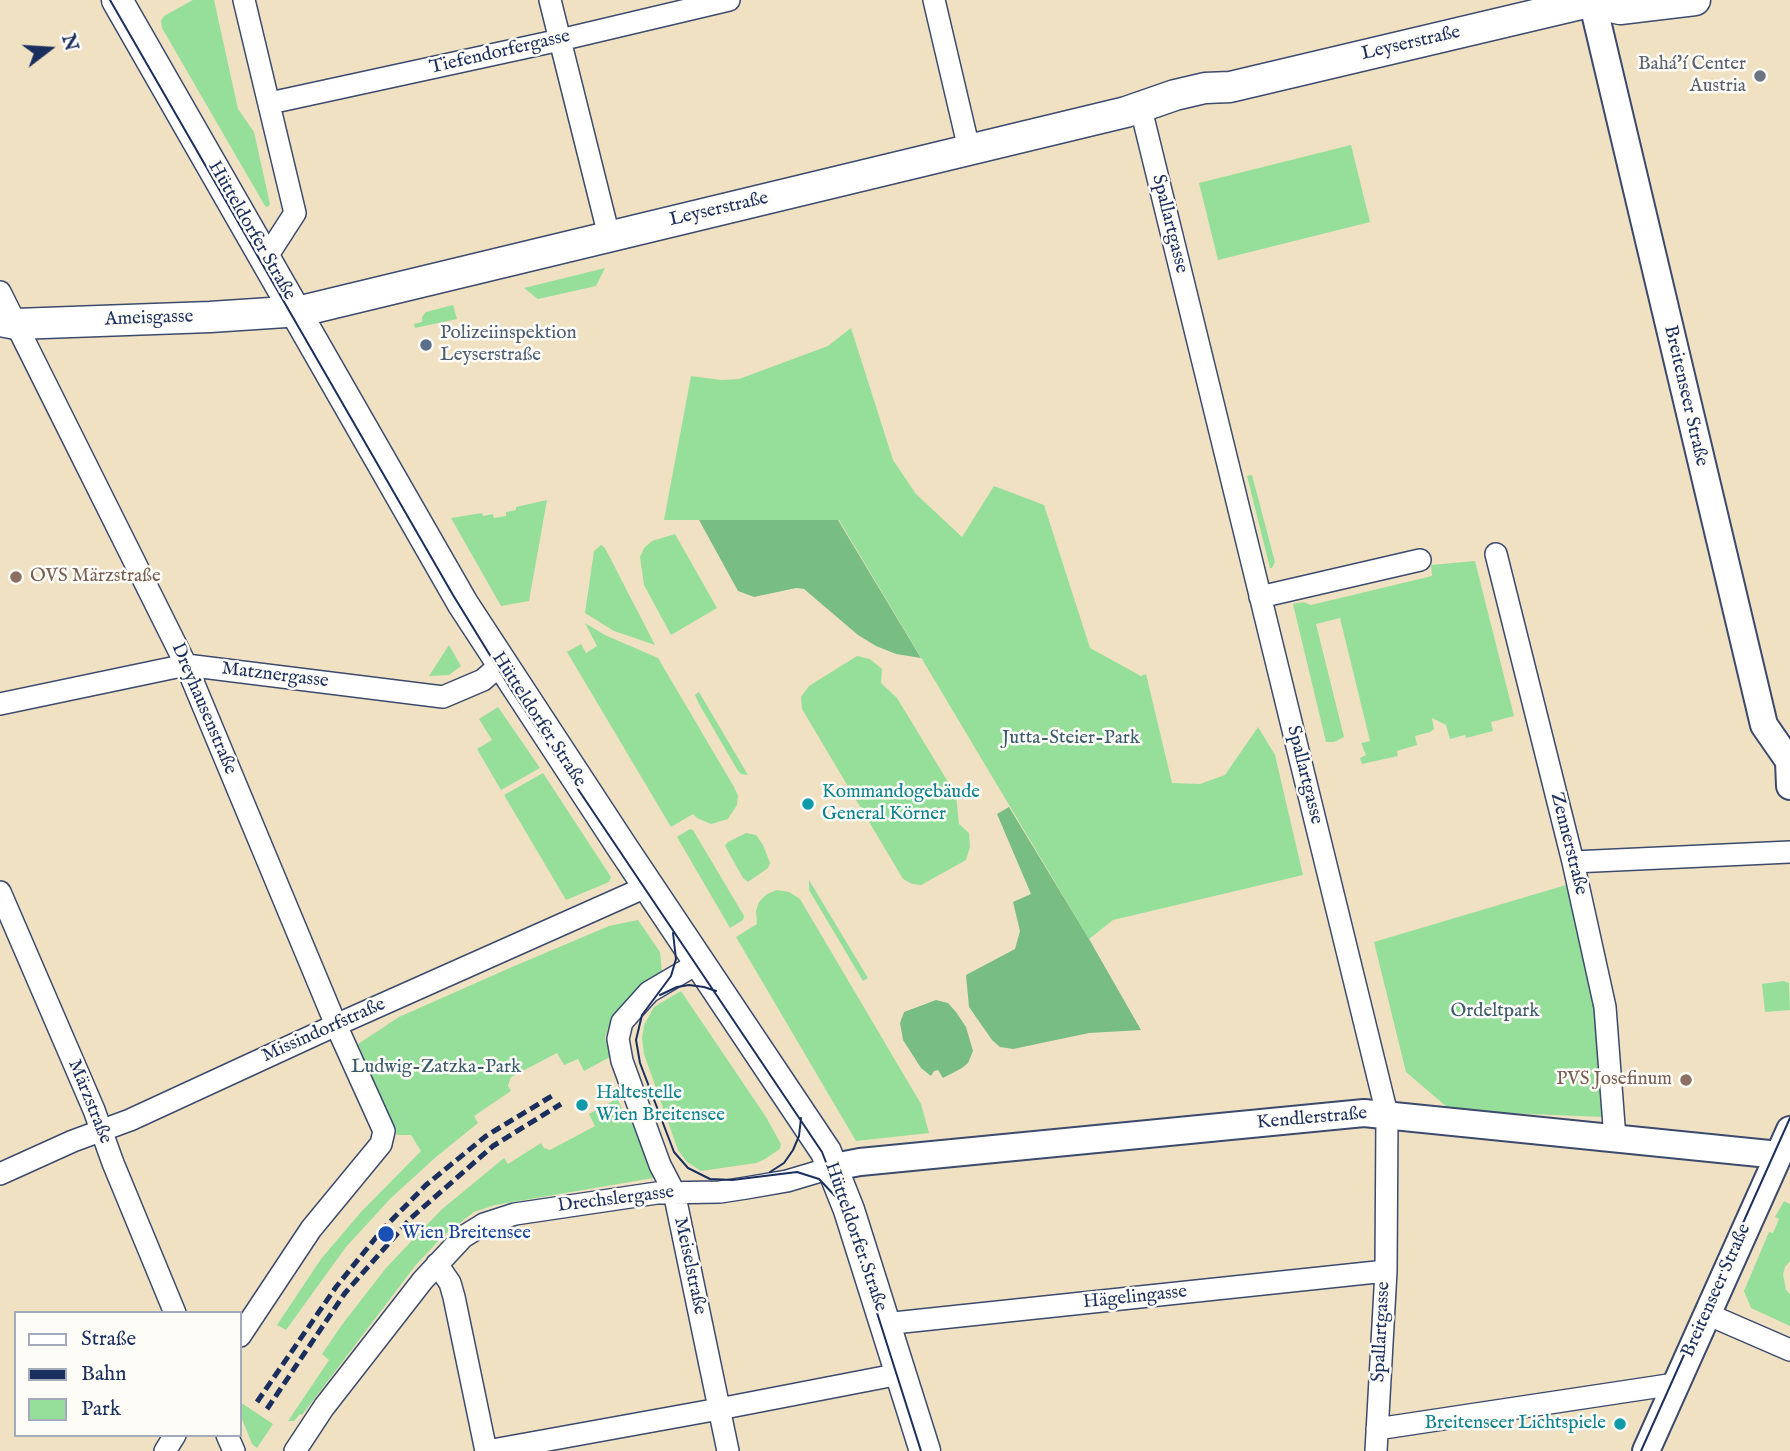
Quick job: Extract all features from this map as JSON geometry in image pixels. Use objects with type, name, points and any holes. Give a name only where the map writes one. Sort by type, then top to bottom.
[{"type":"main road","name":"Hütteldorfer Straße","points":[[117,0],[456,592],[834,1167],[925,1451]]},
{"type":"main road","points":[[1594,1],[1620,9],[1695,0]]},
{"type":"main road","name":"Leyserstraße","points":[[297,311],[1141,108],[1160,111],[1178,108],[1208,100],[1230,88],[1594,1]]},
{"type":"main road","name":"Ameisgasse","points":[[8,322],[297,311]]},
{"type":"street","points":[[244,0],[295,213],[266,258]]},
{"type":"street","points":[[550,0],[609,236]]},
{"type":"street","name":"Tiefendorfergasse","points":[[270,103],[729,0]]},
{"type":"street","points":[[934,0],[969,149]]},
{"type":"street","name":"Breitenseer Straße","points":[[1594,1],[1764,725],[1789,761],[1790,786]]},
{"type":"street","name":"Spallartgasse","points":[[1141,108],[1387,1114],[1386,1271],[1376,1451]]},
{"type":"street","name":"Dreyhausenstraße","points":[[0,292],[8,322],[186,665],[336,1025],[385,1135],[381,1144],[303,1240],[242,1333]]},
{"type":"street","name":"Zennerstraße","points":[[1496,554],[1573,862],[1605,1007],[1615,1139]]},
{"type":"street","points":[[1260,597],[1420,560]]},
{"type":"street","name":"Matznergasse","points":[[0,704],[186,665],[443,697],[483,680],[501,664]]},
{"type":"street","points":[[1573,862],[1790,852]]},
{"type":"street","name":"Missindorfstraße","points":[[0,1174],[73,1141],[130,1120],[648,886]]},
{"type":"street","name":"Märzstraße","points":[[0,892],[102,1131],[174,1311]]},
{"type":"street","name":"Meiselstraße","points":[[700,962],[649,992],[622,1022],[619,1030],[622,1061],[660,1166],[674,1192],[728,1451]]},
{"type":"street","name":"Kendlerstraße","points":[[834,1167],[860,1162],[1364,1113],[1615,1139],[1787,1147]]},
{"type":"street","name":"Breitenseer Straße","points":[[1646,1451],[1707,1314],[1787,1147]]},
{"type":"street","name":"Drechslergasse","points":[[295,1451],[324,1407],[437,1264],[472,1231],[498,1218],[538,1210],[674,1192],[720,1192],[787,1181],[834,1167]]},
{"type":"street","points":[[437,1264],[450,1283],[454,1297],[486,1451],[900,1374]]},
{"type":"street","name":"Hägelingasse","points":[[884,1324],[1386,1271]]},
{"type":"street","points":[[1707,1314],[1790,1350]]},
{"type":"street","points":[[1377,1429],[1675,1384]]},
{"type":"green space","points":[[193,0],[214,0],[238,109],[254,132],[270,204],[268,207],[162,28],[161,21],[164,16]]},
{"type":"green space","points":[[1351,145],[1370,222],[1218,260],[1199,183]]},
{"type":"green space","points":[[605,268],[596,286],[538,299],[524,288]]},
{"type":"green space","points":[[453,305],[457,319],[415,328],[414,324],[422,322],[426,312]]},
{"type":"green space","name":"Jutta-Steier-Park","points":[[851,328],[893,460],[916,494],[962,537],[994,486],[1044,505],[1090,648],[1141,676],[1146,674],[1172,783],[1200,784],[1225,775],[1258,727],[1275,755],[1303,875],[1113,920],[1089,939],[839,520],[664,520],[691,376],[721,380],[739,379],[828,346]]},
{"type":"green space","points":[[1252,475],[1275,562],[1272,568],[1247,476]]},
{"type":"green space","points":[[547,500],[529,601],[501,606],[451,518],[482,513],[483,516],[493,514],[494,518],[506,516],[506,512],[516,510],[516,507]]},
{"type":"green space","points":[[699,520],[838,520],[921,658],[896,654],[876,646],[858,635],[804,589],[796,588],[754,597],[738,591]]},
{"type":"green space","points":[[675,534],[717,608],[671,635],[644,585],[640,557],[644,548],[652,541]]},
{"type":"green space","points":[[601,545],[655,645],[614,631],[585,613],[594,551]]},
{"type":"green space","points":[[1475,561],[1514,716],[1491,722],[1493,731],[1450,739],[1446,725],[1432,718],[1434,729],[1415,736],[1417,745],[1397,751],[1398,756],[1362,764],[1360,758],[1366,755],[1361,743],[1370,741],[1340,618],[1316,624],[1344,737],[1334,742],[1326,742],[1293,604],[1303,602],[1311,605],[1432,576],[1431,565]]},
{"type":"green space","points":[[585,623],[605,635],[658,658],[738,796],[737,805],[728,819],[711,824],[693,814],[671,827],[567,652],[581,644],[586,653],[597,646]]},
{"type":"green space","points":[[449,645],[461,666],[449,675],[429,676]]},
{"type":"green space","points":[[857,656],[870,659],[882,669],[881,683],[897,698],[956,795],[959,824],[969,833],[970,847],[966,860],[921,885],[903,879],[802,709],[801,697],[809,686]]},
{"type":"green space","points":[[699,692],[748,775],[738,771],[699,704],[695,695]]},
{"type":"green space","points":[[498,707],[540,768],[501,790],[477,749],[492,740],[479,719]]},
{"type":"green space","points":[[543,773],[611,877],[609,882],[566,900],[504,795]]},
{"type":"green space","points":[[1009,807],[1141,1030],[1089,1033],[1013,1049],[1000,1047],[992,1040],[969,1007],[966,975],[1015,949],[1020,931],[1013,902],[1031,894],[997,814]]},
{"type":"green space","points":[[690,829],[744,916],[743,920],[730,928],[677,837]]},
{"type":"green space","points":[[746,833],[756,835],[770,863],[768,868],[748,882],[725,846]]},
{"type":"green space","points":[[809,880],[868,978],[863,981],[809,890]]},
{"type":"green space","name":"Ordeltpark","points":[[1566,885],[1594,995],[1602,1117],[1459,1111],[1447,1107],[1406,1072],[1374,942]]},
{"type":"green space","points":[[777,890],[789,892],[800,899],[921,1104],[929,1133],[856,1141],[736,937],[757,924],[756,911],[759,902],[767,894]]},
{"type":"green space","name":"Ludwig-Zatzka-Park","points":[[638,920],[660,952],[662,972],[658,979],[612,1018],[605,1037],[610,1057],[584,1071],[578,1059],[564,1065],[557,1053],[511,1077],[508,1086],[511,1091],[474,1116],[478,1123],[391,1198],[346,1247],[286,1330],[277,1325],[321,1259],[361,1212],[421,1151],[411,1135],[397,1135],[358,1044],[399,1017],[609,926]]},
{"type":"green space","points":[[1783,981],[1789,983],[1790,1010],[1765,1012],[1762,984]]},
{"type":"green space","points":[[681,991],[766,1117],[781,1144],[780,1149],[765,1159],[756,1163],[701,1171],[687,1162],[678,1150],[644,1054],[642,1038],[644,1025],[654,1007]]},
{"type":"green space","points":[[936,1000],[948,1003],[956,1012],[966,1027],[973,1051],[968,1063],[943,1078],[938,1070],[931,1076],[921,1068],[903,1040],[900,1023],[904,1012]]},
{"type":"green space","points":[[613,1087],[622,1109],[635,1120],[653,1178],[495,1205],[474,1212],[443,1236],[415,1266],[302,1415],[294,1421],[288,1421],[329,1360],[322,1354],[341,1326],[386,1268],[441,1210],[504,1158],[508,1164],[541,1143],[544,1148],[550,1150],[595,1126],[589,1114],[613,1101],[607,1089]]},
{"type":"green space","points":[[1784,1201],[1790,1204],[1790,1261],[1783,1274],[1786,1290],[1790,1294],[1790,1326],[1751,1308],[1744,1291],[1769,1232],[1773,1233],[1779,1219],[1775,1217]]},
{"type":"green space","points":[[242,1403],[273,1424],[257,1448],[252,1444],[242,1419]]},
{"type":"tram line","points":[[110,0],[453,595],[512,691],[822,1152],[844,1209],[921,1451]]},
{"type":"tram line","points":[[673,933],[676,959],[671,976],[642,1015],[636,1040],[640,1063],[674,1152],[688,1168],[710,1179],[732,1180],[797,1172],[819,1179],[836,1197]]},
{"type":"tram line","points":[[660,995],[689,985],[716,991]]},
{"type":"tram line","points":[[770,1172],[784,1163],[793,1150],[799,1136],[801,1118]]},
{"type":"tram line","points":[[1641,1451],[1790,1118]]},
{"type":"railway","points":[[257,1402],[336,1287],[382,1230],[426,1185],[486,1136],[555,1094]]},
{"type":"railway","points":[[267,1409],[345,1293],[411,1218],[493,1146],[561,1104]]},
{"type":"place","name":"Bahá'í Center Austria","points":[[1760,76]]},
{"type":"place","name":"Polizeiinspektion Leyserstraße","points":[[426,345]]},
{"type":"place","name":"OVS Märzstraße","points":[[16,577]]},
{"type":"place","name":"Kommandogebäude General Körner","points":[[808,804]]},
{"type":"place","name":"PVS Josefinum","points":[[1686,1080]]},
{"type":"place","name":"Haltestelle Wien Breitensee","points":[[582,1105]]},
{"type":"place","name":"Wien Breitensee","points":[[386,1234]]},
{"type":"place","name":"Breitenseer Lichtspiele","points":[[1620,1424]]}]
